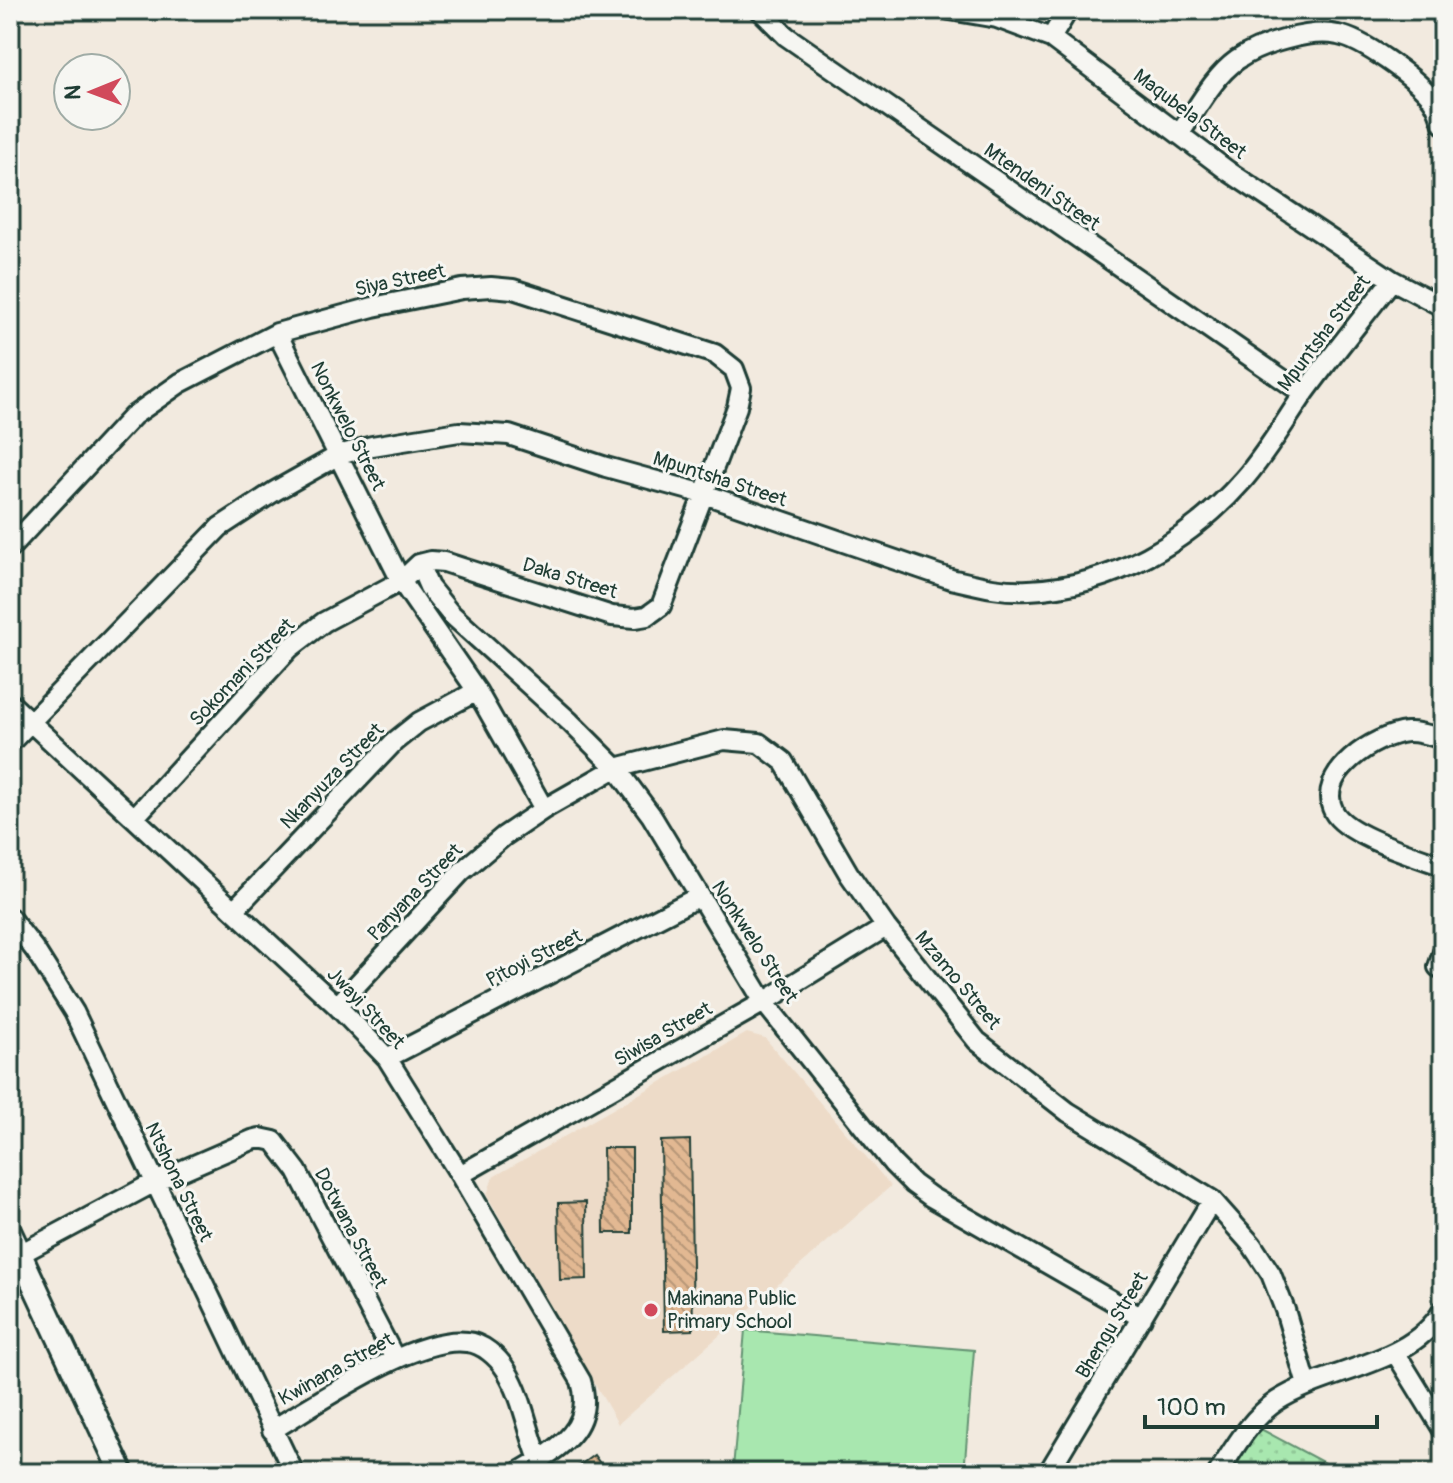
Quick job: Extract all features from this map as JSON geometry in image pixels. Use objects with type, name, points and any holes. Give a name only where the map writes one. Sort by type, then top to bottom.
[{"type":"street","name":"Mtendeni Street","points":[[760,10],[786,36],[1304,394]]},
{"type":"street","name":"Maqubela Street","points":[[950,10],[997,18],[1051,38],[1228,171],[1392,280],[1443,307]]},
{"type":"street","points":[[1051,38],[1068,10]]},
{"type":"street","points":[[1180,133],[1225,70],[1239,59],[1255,50],[1296,37],[1324,34],[1347,38],[1392,63],[1431,96],[1443,124]]},
{"type":"street","name":"Mpuntsha Street","points":[[10,743],[220,527],[339,455],[372,446],[459,432],[509,435],[606,467],[704,494],[951,579],[992,589],[1030,591],[1089,580],[1132,565],[1168,547],[1205,520],[1246,477],[1304,394],[1392,280]]},
{"type":"street","name":"Siya Street","points":[[10,548],[133,416],[180,383],[277,333],[373,307],[462,289],[513,289],[715,354],[734,369],[741,388],[737,407],[704,494]]},
{"type":"street","name":"Nonkwelo Street","points":[[277,333],[401,581],[477,691],[544,809]]},
{"type":"street","name":"Daka Street","points":[[419,564],[444,562],[612,616],[647,616],[661,606],[704,494]]},
{"type":"street","points":[[401,581],[419,564]]},
{"type":"street","name":"Nonkwelo Street","points":[[419,564],[429,587],[450,613],[616,768],[651,815],[764,1002],[893,1164],[913,1184],[1142,1318]]},
{"type":"street","name":"Sokomani Street","points":[[134,818],[290,648],[324,622],[401,581]]},
{"type":"street","name":"Nkanyuza Street","points":[[234,910],[394,742],[419,722],[477,691]]},
{"type":"street","name":"Jwayi Street","points":[[10,703],[337,1006],[387,1058],[581,1381],[585,1395],[581,1421],[572,1436],[542,1467]]},
{"type":"street","points":[[1443,739],[1410,732],[1373,742],[1347,761],[1335,781],[1330,799],[1334,814],[1367,837],[1443,866]]},
{"type":"street","name":"Mzamo Street","points":[[616,768],[724,740],[759,743],[783,761],[849,874],[886,927],[977,1041],[1068,1112],[1212,1200],[1252,1245],[1271,1274],[1307,1385]]},
{"type":"street","name":"Panyana Street","points":[[337,1006],[462,871],[504,836],[544,809],[616,768]]},
{"type":"street","name":"Pitoyi Street","points":[[387,1058],[700,896]]},
{"type":"street","name":"Ntshona Street","points":[[10,918],[35,950],[74,1012],[294,1473]]},
{"type":"street","name":"Siwisa Street","points":[[460,1175],[764,1002],[886,927]]},
{"type":"street","name":"Dotwana Street","points":[[155,1182],[252,1140],[274,1141],[297,1171],[395,1359]]},
{"type":"street","points":[[20,1254],[155,1182]]},
{"type":"street","name":"Bhengu Street","points":[[1048,1473],[1212,1200]]},
{"type":"street","points":[[10,1233],[122,1473]]},
{"type":"street","points":[[1218,1473],[1247,1428],[1279,1399],[1307,1385],[1395,1352],[1434,1325],[1443,1310]]},
{"type":"street","name":"Kwinana Street","points":[[272,1430],[395,1359],[457,1341],[476,1343],[497,1357],[523,1405],[542,1467]]},
{"type":"street","points":[[1395,1352],[1443,1430]]},
{"type":"street","points":[[517,1473],[542,1467]]},
{"type":"shaded area","name":"Makinana Public Primary School","points":[[747,1033],[765,1038],[891,1186],[618,1424],[487,1195],[493,1177]]},
{"type":"green space","points":[[745,1330],[974,1350],[964,1473],[782,1473],[733,1469]]},
{"type":"green space","points":[[1259,1428],[1343,1473],[1232,1473]]},
{"type":"building","points":[[690,1140],[693,1330],[664,1331],[661,1141]]},
{"type":"building","points":[[603,1148],[632,1148],[632,1233],[604,1233]]},
{"type":"building","points":[[586,1202],[587,1279],[560,1280],[558,1203]]},
{"type":"building","points":[[594,1455],[607,1473],[569,1473]]},
{"type":"place","name":"Makinana Public Primary School","points":[[651,1310]]}]
